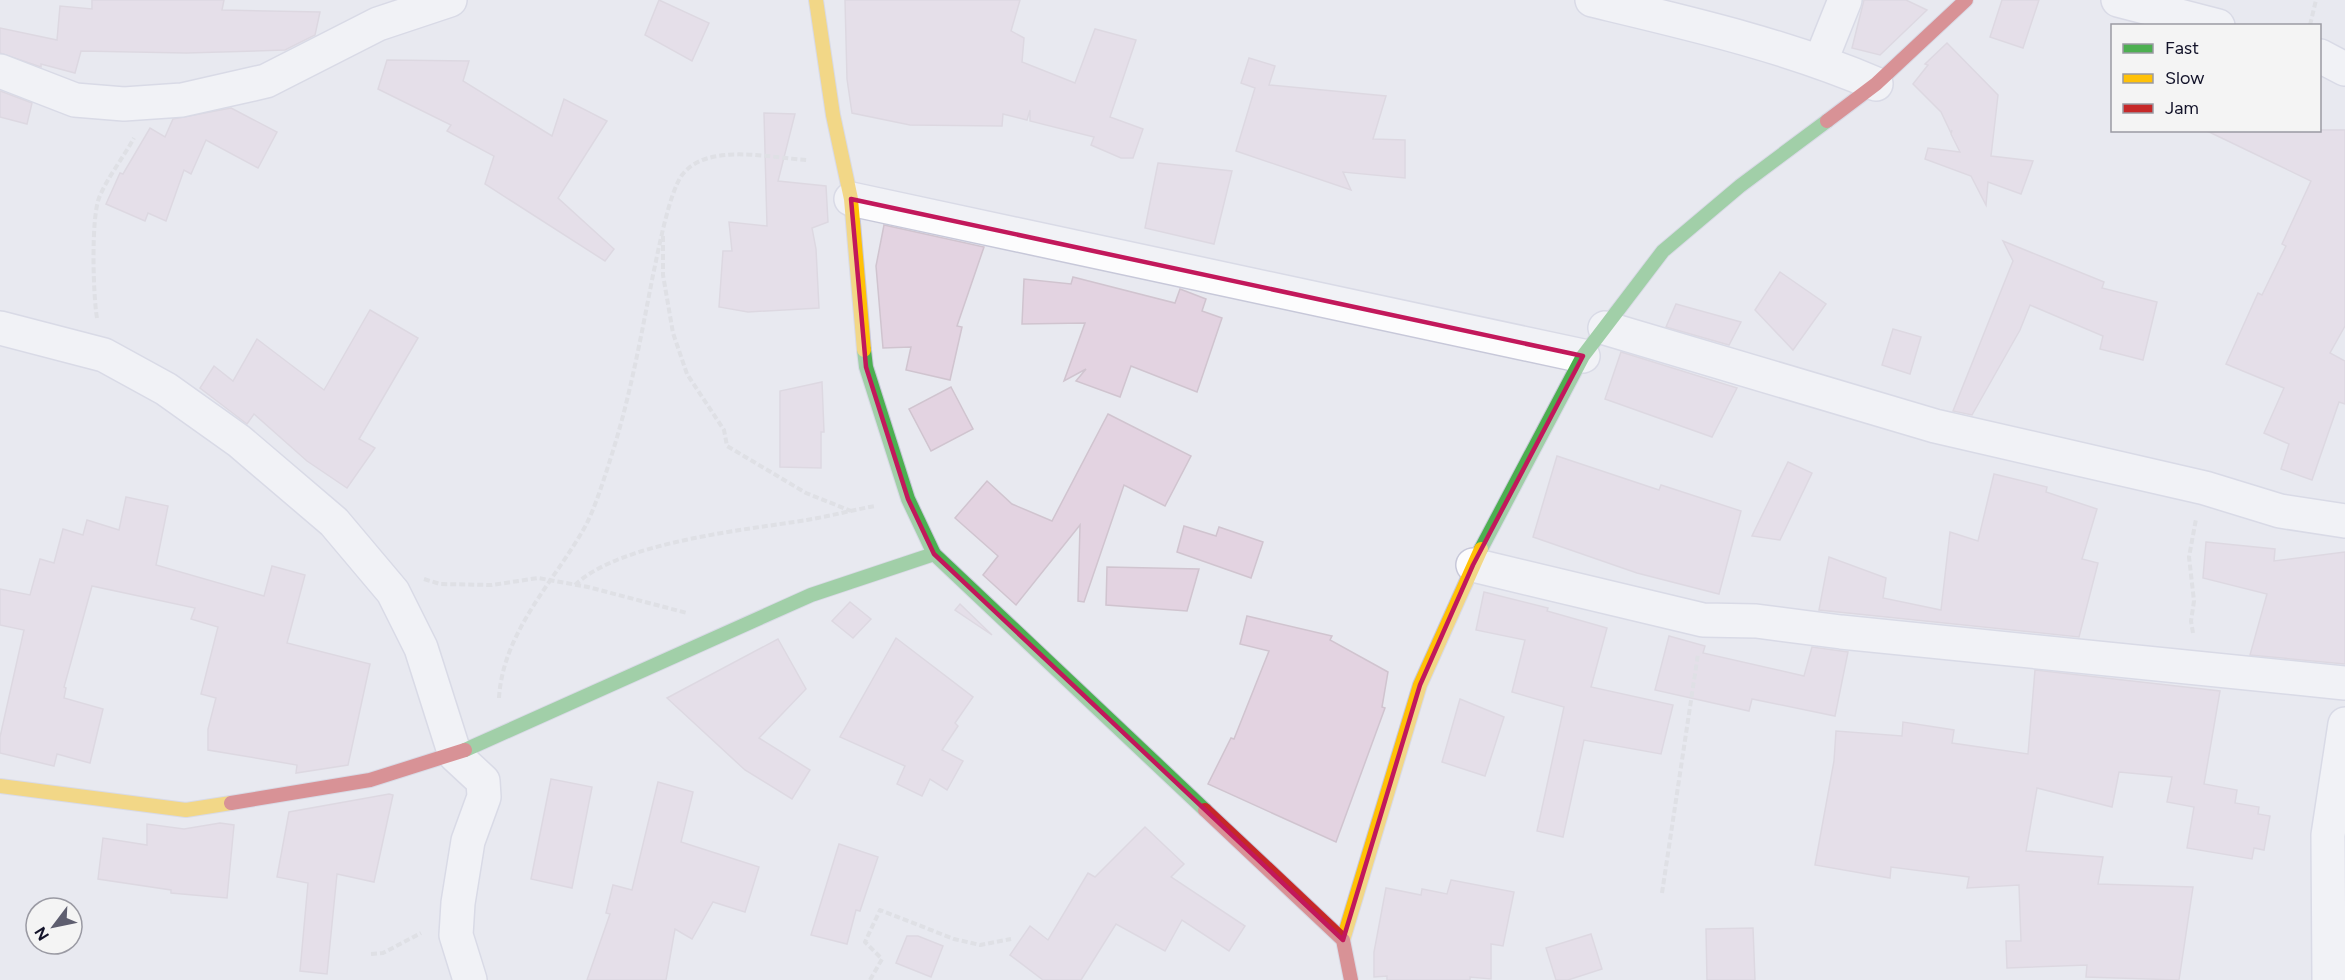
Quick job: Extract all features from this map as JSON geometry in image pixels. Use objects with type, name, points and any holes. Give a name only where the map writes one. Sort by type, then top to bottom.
[{"type":"street","points":[[0,71],[75,100],[124,104],[182,100],[266,81],[378,24],[450,0]]},
{"type":"street","points":[[816,0],[832,115],[851,199],[866,367],[908,499],[934,554],[1343,940]]},
{"type":"street","points":[[1592,0],[1699,26],[1821,60],[1876,84]]},
{"type":"street","points":[[1821,60],[1845,0]]},
{"type":"street","points":[[1351,980],[1343,940],[1420,685],[1473,565],[1583,356],[1663,251],[1740,186],[1876,84],[1966,0]]},
{"type":"street","points":[[2118,0],[2210,24]]},
{"type":"street","points":[[2321,57],[2345,69]]},
{"type":"street","points":[[851,199],[1583,356]]},
{"type":"street","points":[[0,328],[104,355],[166,389],[239,441],[334,522],[393,592],[421,648],[455,755],[483,781],[484,797],[468,841],[457,914],[456,935],[470,980]]},
{"type":"street","points":[[1605,328],[1935,426],[2205,488],[2280,511],[2345,521]]},
{"type":"street","points":[[0,786],[186,810],[370,780],[455,755],[811,595],[934,554]]},
{"type":"street","points":[[1473,565],[1703,620],[1756,621],[1841,632],[2345,682]]},
{"type":"street","points":[[2329,980],[2328,835],[2345,724]]},
{"type":"path","points":[[2310,24],[2316,0]]},
{"type":"path","points":[[104,355],[94,294],[95,215],[99,198],[155,102]]},
{"type":"path","points":[[497,737],[500,677],[517,634],[586,524],[611,456],[635,363],[663,228],[682,175],[705,156],[735,154],[843,162]]},
{"type":"path","points":[[663,228],[663,275],[673,333],[687,374],[724,430],[727,446],[806,493],[851,511]]},
{"type":"path","points":[[2192,667],[2199,652],[2191,621],[2194,601],[2189,556],[2196,507],[2205,488]]},
{"type":"path","points":[[574,585],[585,574],[634,554],[713,535],[908,499]]},
{"type":"path","points":[[420,577],[440,584],[492,585],[538,578],[681,610],[732,630]]},
{"type":"path","points":[[1662,893],[1703,620]]},
{"type":"path","points":[[870,980],[882,959],[865,942],[880,910],[963,941],[980,945],[1011,939]]},
{"type":"path","points":[[370,954],[382,953],[457,914]]},
{"type":"highlighted area","points":[[851,199],[1583,356],[1473,565],[1420,685],[1343,940],[934,554],[908,499],[866,367]]},
{"type":"building","points":[[92,0],[224,0],[222,10],[320,12],[315,35],[285,50],[186,53],[81,51],[75,73],[41,64],[41,67],[0,53],[0,28],[57,40],[60,6],[92,9]]},
{"type":"building","points":[[659,0],[709,23],[692,61],[645,35]]},
{"type":"building","points":[[845,0],[1020,0],[1011,31],[1024,38],[1022,62],[1075,83],[1095,29],[1136,40],[1110,117],[1143,129],[1133,158],[1121,158],[1091,145],[1094,137],[1030,121],[1030,110],[1027,120],[1003,114],[1002,126],[910,125],[852,113],[847,79]]},
{"type":"building","points":[[1864,0],[1906,0],[1927,10],[1880,55],[1852,48]]},
{"type":"building","points":[[2002,0],[2039,0],[2023,48],[1990,37]]},
{"type":"building","points":[[1947,43],[1998,95],[1991,156],[2033,161],[2021,194],[1988,182],[1986,205],[1971,176],[1925,159],[1928,148],[1960,152],[1951,134],[1952,130],[1951,133],[1941,112],[1913,84],[1928,65],[1925,64]]},
{"type":"building","points":[[1249,58],[1275,66],[1269,85],[1386,96],[1373,139],[1405,140],[1405,178],[1343,172],[1351,190],[1236,151],[1255,88],[1241,83]]},
{"type":"building","points":[[387,60],[469,61],[463,81],[552,136],[564,99],[607,121],[558,198],[614,249],[605,261],[485,184],[494,156],[447,131],[451,125],[378,89]]},
{"type":"building","points":[[0,91],[32,103],[27,124],[0,117]]},
{"type":"building","points":[[231,108],[277,132],[258,168],[206,140],[191,174],[184,170],[166,221],[148,213],[145,221],[106,204],[120,173],[123,174],[150,128],[165,137],[173,119]]},
{"type":"building","points":[[764,113],[795,114],[778,181],[826,186],[828,222],[812,228],[816,249],[819,308],[748,312],[719,307],[723,251],[732,251],[729,222],[767,226]]},
{"type":"building","points":[[2345,130],[2345,326],[2330,353],[2345,361],[2345,404],[2339,402],[2312,480],[2281,469],[2289,444],[2264,433],[2284,388],[2226,364],[2258,293],[2262,295],[2286,246],[2282,244],[2311,181],[2209,132]]},
{"type":"building","points":[[1158,163],[1232,171],[1214,244],[1145,228]]},
{"type":"building","points":[[884,225],[984,247],[957,326],[962,327],[950,380],[906,370],[911,347],[883,348],[876,266]]},
{"type":"building","points":[[2003,241],[2104,282],[2102,288],[2157,302],[2143,360],[2100,349],[2103,336],[2030,305],[2020,330],[1972,415],[1953,411],[2013,261]]},
{"type":"building","points":[[1780,272],[1826,304],[1793,350],[1755,310]]},
{"type":"building","points":[[1073,277],[1175,303],[1180,289],[1206,299],[1202,311],[1222,318],[1197,392],[1131,366],[1120,397],[1076,381],[1086,369],[1064,381],[1085,323],[1022,324],[1024,279],[1071,284]]},
{"type":"building","points":[[1676,304],[1741,322],[1729,345],[1666,327]]},
{"type":"building","points":[[370,310],[418,338],[359,439],[375,448],[347,488],[307,461],[254,414],[247,424],[200,388],[214,366],[233,381],[257,339],[324,390]]},
{"type":"building","points":[[1893,329],[1921,337],[1910,374],[1882,365]]},
{"type":"building","points":[[1621,352],[1737,388],[1712,437],[1605,399]]},
{"type":"building","points":[[822,382],[824,432],[821,432],[821,468],[780,467],[780,391]]},
{"type":"building","points":[[951,387],[973,429],[931,451],[909,409]]},
{"type":"building","points":[[1108,414],[1191,456],[1165,506],[1124,485],[1084,602],[1078,601],[1080,525],[1016,605],[983,575],[998,556],[955,518],[987,481],[1012,504],[1052,521]]},
{"type":"building","points":[[1557,456],[1659,490],[1661,485],[1741,511],[1719,594],[1637,573],[1533,537]]},
{"type":"building","points":[[1788,462],[1812,473],[1780,540],[1752,536]]},
{"type":"building","points":[[1994,474],[2047,487],[2046,492],[2097,509],[2082,559],[2098,563],[2079,637],[1819,610],[1829,557],[1886,578],[1883,598],[1941,610],[1950,532],[1978,541]]},
{"type":"building","points":[[126,497],[168,506],[156,565],[264,596],[272,566],[305,575],[287,643],[370,664],[348,765],[296,773],[297,765],[208,750],[208,729],[216,698],[201,694],[218,627],[191,619],[195,608],[92,586],[64,687],[66,688],[64,698],[103,709],[90,763],[57,754],[54,766],[0,753],[0,737],[24,630],[0,625],[0,589],[30,595],[40,559],[54,563],[63,529],[83,535],[87,520],[119,530]]},
{"type":"building","points":[[1184,526],[1216,536],[1219,527],[1263,542],[1251,578],[1177,552]]},
{"type":"building","points":[[2206,542],[2275,549],[2274,561],[2345,552],[2345,664],[2250,655],[2267,594],[2203,578]]},
{"type":"building","points":[[1107,567],[1199,569],[1187,611],[1106,605]]},
{"type":"building","points":[[1484,592],[1548,608],[1547,611],[1607,628],[1591,687],[1673,705],[1661,754],[1584,740],[1563,837],[1537,831],[1564,707],[1512,692],[1525,640],[1476,630]]},
{"type":"building","points":[[850,602],[871,619],[853,638],[832,621]]},
{"type":"building","points":[[960,604],[992,635],[955,610]]},
{"type":"building","points":[[1247,616],[1332,636],[1330,640],[1388,672],[1382,707],[1385,708],[1336,842],[1208,784],[1231,738],[1234,739],[1269,651],[1240,644]]},
{"type":"building","points":[[1669,636],[1705,646],[1703,653],[1804,676],[1812,647],[1848,652],[1835,716],[1752,699],[1749,711],[1655,690]]},
{"type":"building","points":[[896,638],[973,697],[955,723],[958,726],[942,750],[963,761],[947,790],[930,779],[922,796],[897,784],[905,766],[840,737]]},
{"type":"building","points":[[778,639],[806,689],[759,738],[810,770],[792,799],[745,770],[667,698]]},
{"type":"building","points":[[2035,670],[2220,691],[2204,784],[2237,790],[2235,803],[2259,807],[2258,814],[2270,816],[2264,850],[2254,848],[2252,859],[2187,848],[2194,807],[2167,802],[2172,777],[2119,772],[2112,807],[2037,788],[2026,851],[2103,857],[2098,884],[2193,887],[2179,980],[2086,977],[2087,965],[2007,968],[2006,941],[2021,941],[2019,885],[1967,888],[1969,877],[1891,867],[1890,878],[1815,865],[1834,761],[1836,731],[1902,736],[1903,722],[1954,730],[1952,743],[2028,754]]},
{"type":"building","points":[[1460,699],[1504,717],[1485,776],[1442,762]]},
{"type":"building","points":[[551,779],[592,787],[572,888],[531,879]]},
{"type":"building","points":[[658,782],[693,792],[681,842],[759,867],[745,912],[713,902],[692,939],[675,929],[666,980],[587,980],[610,914],[606,913],[613,885],[632,890]]},
{"type":"building","points":[[393,795],[374,882],[337,874],[327,974],[300,971],[308,883],[277,877],[289,812]]},
{"type":"building","points":[[220,823],[234,825],[227,898],[171,893],[171,890],[98,879],[103,838],[147,845],[147,824],[184,829]]},
{"type":"building","points":[[1145,827],[1184,864],[1171,877],[1245,926],[1229,951],[1182,920],[1165,951],[1116,924],[1081,980],[1043,980],[1010,955],[1030,926],[1048,940],[1088,873],[1095,877]]},
{"type":"building","points":[[839,844],[878,857],[860,911],[856,910],[847,944],[811,935]]},
{"type":"building","points":[[1451,880],[1514,892],[1503,946],[1491,944],[1491,979],[1470,977],[1470,980],[1387,980],[1387,976],[1374,977],[1374,952],[1386,888],[1421,895],[1422,889],[1447,894]]},
{"type":"building","points":[[1753,928],[1755,980],[1707,980],[1706,929]]},
{"type":"building","points":[[1591,934],[1602,969],[1568,980],[1556,980],[1546,948]]},
{"type":"building","points":[[907,936],[918,936],[943,946],[931,977],[896,963]]},
{"type":"traffic: fast","points":[[1481,549],[1583,356],[1663,251],[1740,186],[1827,121]]},
{"type":"traffic: fast","points":[[864,350],[866,367],[908,499],[934,554],[1205,810]]},
{"type":"traffic: fast","points":[[465,750],[811,595],[934,554]]},
{"type":"traffic: slow","points":[[816,0],[833,115],[851,199],[864,350]]},
{"type":"traffic: slow","points":[[1343,940],[1420,685],[1481,549]]},
{"type":"traffic: slow","points":[[0,786],[186,810],[231,803]]},
{"type":"traffic: jam","points":[[1827,121],[1876,84],[1966,0]]},
{"type":"traffic: jam","points":[[231,803],[370,780],[465,750]]},
{"type":"traffic: jam","points":[[1205,810],[1343,940],[1351,980]]}]
